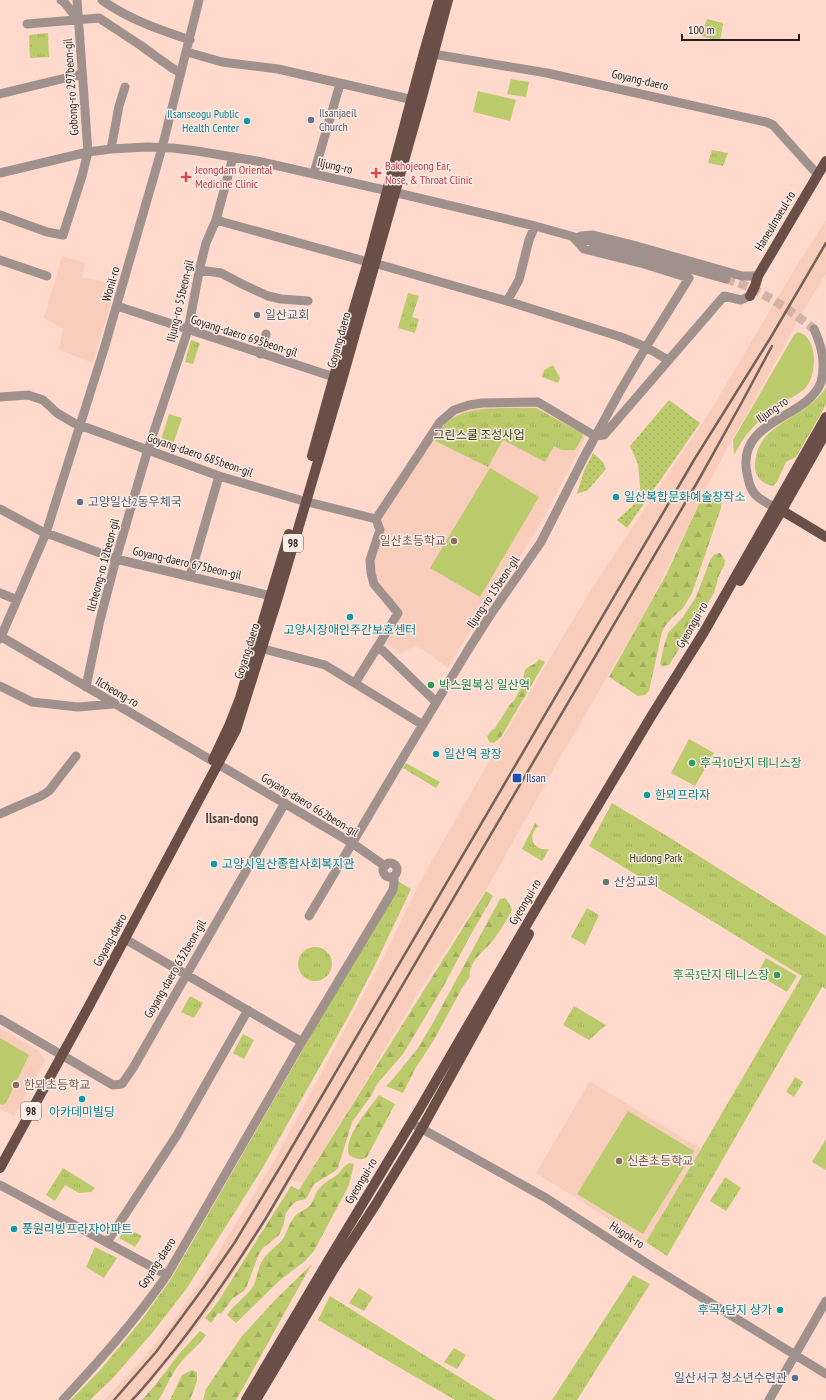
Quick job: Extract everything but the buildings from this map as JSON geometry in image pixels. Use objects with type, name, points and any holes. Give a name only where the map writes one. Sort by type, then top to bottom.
[{"type":"main road","name":"Goyang-daero","points":[[429,53],[439,0]]},
{"type":"main road","name":"Goyang-daero","points":[[338,378],[429,53],[448,0]]},
{"type":"main road","name":"Haneulmaeul-ro","points":[[750,296],[758,276],[826,161]]},
{"type":"main road","name":"Goyang-daero","points":[[0,1158],[126,939],[217,764],[229,726],[258,648],[306,502],[368,262],[391,191]]},
{"type":"main road","name":"Gyeongui-ro","points":[[256,1400],[335,1267],[376,1204],[422,1128],[542,910],[778,508],[826,417]]},
{"type":"main road","name":"Gyeongui-ro","points":[[246,1400],[652,715],[826,432]]},
{"type":"main road","points":[[778,508],[826,537]]},
{"type":"main road","name":"Goyang-daero","points":[[0,1168],[136,904],[181,823],[217,764]]},
{"type":"street","name":"Gobong-ro 297beon-gil","points":[[61,0],[65,2],[78,20]]},
{"type":"street","name":"Gobong-ro 297beon-gil","points":[[77,0],[88,152]]},
{"type":"street","points":[[102,0],[112,7],[158,29],[190,40]]},
{"type":"street","name":"Wonil-ro","points":[[0,638],[46,533],[80,426],[117,306],[162,148],[199,0]]},
{"type":"street","points":[[27,24],[99,18],[107,13],[112,7]]},
{"type":"street","points":[[99,18],[181,73]]},
{"type":"street","points":[[187,52],[222,62],[278,69],[416,100]]},
{"type":"street","name":"Goyang-daero","points":[[429,53],[547,73],[766,122],[773,125],[818,175]]},
{"type":"street","points":[[0,94],[82,74]]},
{"type":"street","points":[[314,173],[340,84]]},
{"type":"street","points":[[111,149],[119,106],[125,87]]},
{"type":"street","name":"Iljung-ro","points":[[0,173],[88,152],[111,149],[162,148],[197,151],[314,173],[391,191],[535,226],[726,279]]},
{"type":"street","points":[[0,215],[47,232],[63,235],[88,152]]},
{"type":"street","name":"Iljung-ro 55beon-gil","points":[[148,449],[188,330],[199,270],[206,243],[216,220],[233,157]]},
{"type":"street","points":[[216,220],[368,262]]},
{"type":"street","points":[[507,301],[519,280],[529,240],[535,226]]},
{"type":"street","name":"Iljung-ro","points":[[573,236],[593,235],[742,276],[758,276]]},
{"type":"street","name":"Iljung-ro","points":[[573,236],[584,248],[689,278]]},
{"type":"street","points":[[0,260],[47,276]]},
{"type":"street","points":[[381,265],[507,301],[621,337],[646,347],[668,360]]},
{"type":"street","points":[[199,270],[221,273],[268,296],[281,299],[308,301]]},
{"type":"street","name":"Iljung-ro 15beon-gil","points":[[309,916],[436,702],[489,617],[541,542],[595,436],[646,347],[689,278]]},
{"type":"street","points":[[376,519],[440,422],[454,410],[482,403],[538,402],[595,436],[604,435],[724,296],[741,300],[750,296]]},
{"type":"street","name":"Goyang-daero 695beon-gil","points":[[117,306],[260,354],[338,378]]},
{"type":"street","name":"Iljung-ro","points":[[778,508],[758,498],[751,488],[746,473],[746,458],[750,444],[760,432],[811,398],[821,383],[825,365],[822,347],[814,330]]},
{"type":"street","points":[[260,354],[266,334]]},
{"type":"street","name":"Goyang-daero 685beon-gil","points":[[0,397],[28,395],[42,400],[56,413],[80,426],[148,449],[219,476],[306,502]]},
{"type":"street","name":"Ilcheong-ro 12beon-gil","points":[[86,688],[100,620],[116,558],[148,449]]},
{"type":"street","points":[[190,576],[219,476]]},
{"type":"street","points":[[306,502],[376,519]]},
{"type":"street","points":[[0,509],[46,533]]},
{"type":"street","points":[[355,683],[398,613],[374,584],[371,573],[370,560],[380,530],[376,519]]},
{"type":"street","name":"Goyang-daero 675beon-gil","points":[[46,533],[116,558],[274,596]]},
{"type":"street","points":[[0,593],[17,600]]},
{"type":"street","name":"Ilcheong-ro","points":[[0,638],[217,764]]},
{"type":"street","points":[[378,646],[436,702]]},
{"type":"street","points":[[258,648],[320,663],[423,725]]},
{"type":"street","points":[[0,686],[32,702],[78,707],[114,704]]},
{"type":"street","points":[[0,694],[10,691]]},
{"type":"street","points":[[0,814],[49,791],[76,756]]},
{"type":"street","name":"Goyang-daero 662beon-gil","points":[[217,764],[352,843],[385,866],[383,870],[385,875],[389,877],[394,876]]},
{"type":"street","name":"Goyang-daero 632beon-gil","points":[[60,1054],[113,1085],[122,1084],[133,1068],[284,803]]},
{"type":"street","name":"Goyang-daero","points":[[63,1400],[101,1359],[167,1276],[302,1042],[393,890],[394,876]]},
{"type":"street","points":[[126,939],[302,1042]]},
{"type":"street","points":[[107,1242],[177,1135],[248,1010]]},
{"type":"street","points":[[0,1019],[60,1054]]},
{"type":"street","name":"Hugok-ro","points":[[411,1122],[546,1198],[660,1272],[826,1374]]},
{"type":"street","points":[[0,1185],[167,1276]]},
{"type":"street","points":[[769,1400],[794,1354],[826,1301]]},
{"type":"shaded area","points":[[826,220],[826,274],[809,301],[714,473],[648,607],[557,763],[489,885],[426,980],[303,1183],[292,1180],[221,1293],[194,1331],[136,1400],[104,1400],[141,1361],[171,1324],[199,1284],[273,1163],[384,956],[421,880],[503,737],[592,588],[709,413],[794,270]]},
{"type":"shaded area","points":[[62,256],[85,263],[82,277],[116,285],[93,363],[59,350],[63,329],[44,318]]},
{"type":"shaded area","name":"일산초등학교","points":[[537,405],[587,434],[545,516],[523,552],[480,614],[448,668],[417,645],[400,654],[385,642],[401,612],[376,582],[373,561],[380,520],[441,424],[455,413],[482,406]]},
{"type":"shaded area","name":"한뫼초등학교","points":[[0,1028],[39,1051],[45,1061],[14,1116],[0,1109]]},
{"type":"shaded area","name":"신촌초등학교","points":[[590,1081],[701,1149],[646,1242],[536,1173]]},
{"type":"green space","points":[[707,19],[723,23],[720,41],[701,36]]},
{"type":"green space","points":[[48,33],[49,57],[30,58],[29,35]]},
{"type":"green space","points":[[511,79],[529,82],[526,97],[507,94]]},
{"type":"green space","points":[[478,91],[516,100],[510,121],[473,112]]},
{"type":"green space","points":[[712,150],[728,153],[723,166],[708,163]]},
{"type":"green space","points":[[408,293],[419,296],[412,317],[419,319],[415,333],[398,328]]},
{"type":"green space","points":[[798,332],[805,335],[809,341],[814,356],[813,372],[807,386],[757,423],[745,437],[734,455],[733,440],[794,335]]},
{"type":"green space","points":[[191,340],[200,343],[193,364],[185,362]]},
{"type":"green space","points":[[553,365],[560,378],[558,383],[542,377],[544,370]]},
{"type":"green space","points":[[826,387],[826,404],[796,457],[786,462],[777,482],[773,486],[767,484],[759,478],[755,468],[757,452],[763,440],[772,431],[817,398]]},
{"type":"green space","points":[[669,400],[700,423],[627,528],[617,520],[641,498],[638,464],[630,446]]},
{"type":"green space","name":"그린스쿨 조성사업","points":[[501,408],[536,408],[583,434],[575,450],[562,450],[554,446],[545,462],[503,440],[488,467],[435,441],[445,424],[464,413],[476,410]]},
{"type":"green space","points":[[169,414],[182,418],[173,444],[161,440]]},
{"type":"green space","points":[[593,453],[603,462],[606,469],[588,490],[577,494],[584,471]]},
{"type":"green space","points":[[490,468],[539,497],[480,597],[430,568]]},
{"type":"green space","points":[[717,491],[721,493],[721,508],[692,593],[683,608],[665,626],[662,632],[649,691],[645,695],[638,696],[609,677],[666,575],[699,504],[712,492]]},
{"type":"green space","points":[[720,553],[725,560],[714,593],[669,665],[662,666],[660,664],[668,633],[683,617],[696,597],[711,558],[715,554]]},
{"type":"green space","points":[[539,659],[545,662],[501,737],[494,743],[489,742],[487,736],[495,728],[515,699],[522,685],[525,670],[536,663]]},
{"type":"green space","name":"후곡10단지 테니스장","points":[[689,739],[714,753],[695,786],[671,773]]},
{"type":"green space","points":[[406,763],[440,782],[436,788],[403,768]]},
{"type":"green space","name":"Hudong Park","points":[[612,803],[826,936],[826,989],[822,987],[667,1256],[646,1242],[802,976],[589,846]]},
{"type":"green space","points":[[535,823],[539,826],[533,834],[533,842],[539,848],[549,849],[542,861],[522,849]]},
{"type":"green space","points":[[398,881],[411,889],[375,965],[348,1017],[262,1169],[187,1288],[153,1332],[112,1379],[90,1400],[71,1400],[102,1368],[140,1322],[171,1279],[394,891]]},
{"type":"green space","points":[[486,891],[493,896],[442,989],[403,1054],[377,1084],[371,1096],[352,1122],[338,1168],[314,1184],[306,1199],[297,1201],[291,1206],[286,1213],[279,1235],[262,1249],[258,1256],[244,1291],[233,1298],[221,1314],[218,1313],[211,1323],[205,1318],[217,1303],[291,1186],[299,1190]]},
{"type":"green space","points":[[505,898],[512,910],[510,914],[495,938],[478,956],[472,966],[470,977],[462,988],[435,1038],[415,1069],[403,1093],[386,1086],[418,1048],[500,899]]},
{"type":"green space","points":[[587,908],[599,915],[585,945],[571,937]]},
{"type":"green space","points":[[312,947],[318,947],[327,952],[331,958],[331,970],[327,976],[318,981],[312,981],[303,976],[298,967],[298,961],[303,952]]},
{"type":"green space","name":"후곡3단지 테니스장","points":[[766,958],[797,976],[787,992],[757,974]]},
{"type":"green space","points":[[190,996],[203,1003],[194,1018],[181,1012]]},
{"type":"green space","points":[[574,1006],[606,1025],[589,1040],[563,1025]]},
{"type":"green space","points":[[243,1034],[254,1040],[244,1059],[233,1053]]},
{"type":"green space","points":[[0,1038],[29,1055],[6,1103],[2,1105],[0,1104]]},
{"type":"green space","points":[[795,1077],[803,1082],[794,1097],[786,1092]]},
{"type":"green space","points":[[379,1095],[395,1104],[367,1157],[360,1159],[349,1155],[348,1148],[353,1132]]},
{"type":"green space","points":[[628,1111],[694,1151],[643,1234],[577,1194]]},
{"type":"green space","points":[[826,1139],[826,1170],[812,1162]]},
{"type":"green space","points":[[347,1164],[354,1164],[349,1185],[314,1251],[305,1261],[279,1281],[236,1323],[227,1315],[252,1288],[263,1259],[282,1240],[295,1216],[311,1204],[316,1193],[324,1183],[337,1175]]},
{"type":"green space","points":[[63,1168],[95,1188],[91,1192],[79,1193],[65,1185],[55,1201],[46,1195]]},
{"type":"green space","points":[[725,1177],[741,1188],[726,1211],[710,1201]]},
{"type":"green space","points":[[126,1228],[142,1236],[135,1247],[119,1238]]},
{"type":"green space","points":[[95,1247],[117,1258],[104,1278],[86,1267]]},
{"type":"green space","points":[[312,1264],[236,1400],[203,1400],[206,1389],[242,1336],[275,1300]]},
{"type":"green space","points":[[633,1275],[650,1284],[577,1400],[552,1400]]},
{"type":"green space","points":[[359,1288],[373,1297],[364,1311],[349,1303]]},
{"type":"green space","points":[[330,1296],[496,1400],[455,1400],[318,1320]]},
{"type":"green space","points":[[200,1331],[206,1335],[178,1366],[159,1400],[142,1400],[179,1354]]},
{"type":"green space","points":[[454,1348],[466,1355],[457,1369],[444,1362]]},
{"type":"green space","points":[[192,1370],[197,1372],[197,1381],[190,1400],[170,1400],[182,1375]]},
{"type":"tunnel","points":[[726,279],[761,293],[814,329]]},
{"type":"railway","points":[[114,1400],[156,1352],[235,1242],[694,460],[771,337],[826,243]]},
{"type":"railway","points":[[132,1400],[168,1358],[207,1307],[266,1218],[698,481],[772,346]]},
{"type":"place","name":"Ilsanjaeil Church","points":[[311,120]]},
{"type":"place","name":"Ilsanseogu Public Health Center","points":[[247,121]]},
{"type":"place","name":"Bakhojeong Ear, Nose, & Throat Clinic","points":[[376,173]]},
{"type":"place","name":"Jeongdam Oriental Medicine Clinic","points":[[186,177]]},
{"type":"place","name":"일산교회","points":[[257,315]]},
{"type":"place","name":"일산복합문화예술창작소","points":[[616,497]]},
{"type":"place","name":"고양일산2동우체국","points":[[80,502]]},
{"type":"place","name":"일산초등학교","points":[[454,541]]},
{"type":"place","name":"고양시장애인주간보호센터","points":[[350,617]]},
{"type":"place","name":"박스원복싱 일산역","points":[[431,685]]},
{"type":"place","name":"일산역 광장","points":[[436,754]]},
{"type":"place","name":"후곡10단지 테니스장","points":[[692,763]]},
{"type":"place","name":"Ilsan","points":[[517,778]]},
{"type":"place","name":"한뫼프라자","points":[[647,795]]},
{"type":"place","name":"고양시일산종합사회복지관","points":[[214,864]]},
{"type":"place","name":"산성교회","points":[[606,882]]},
{"type":"place","name":"후곡3단지 테니스장","points":[[777,975]]},
{"type":"place","name":"한뫼초등학교","points":[[16,1085]]},
{"type":"place","name":"아카데미빌딩","points":[[82,1099]]},
{"type":"place","name":"신촌초등학교","points":[[619,1161]]},
{"type":"place","name":"풍원리빙프라자아파트","points":[[14,1229]]},
{"type":"place","name":"후곡4단지 상가","points":[[780,1310]]},
{"type":"place","name":"일산서구 청소년수련관","points":[[795,1378]]},
{"type":"district","name":"Ilsan-dong","points":[[232,818]]}]
